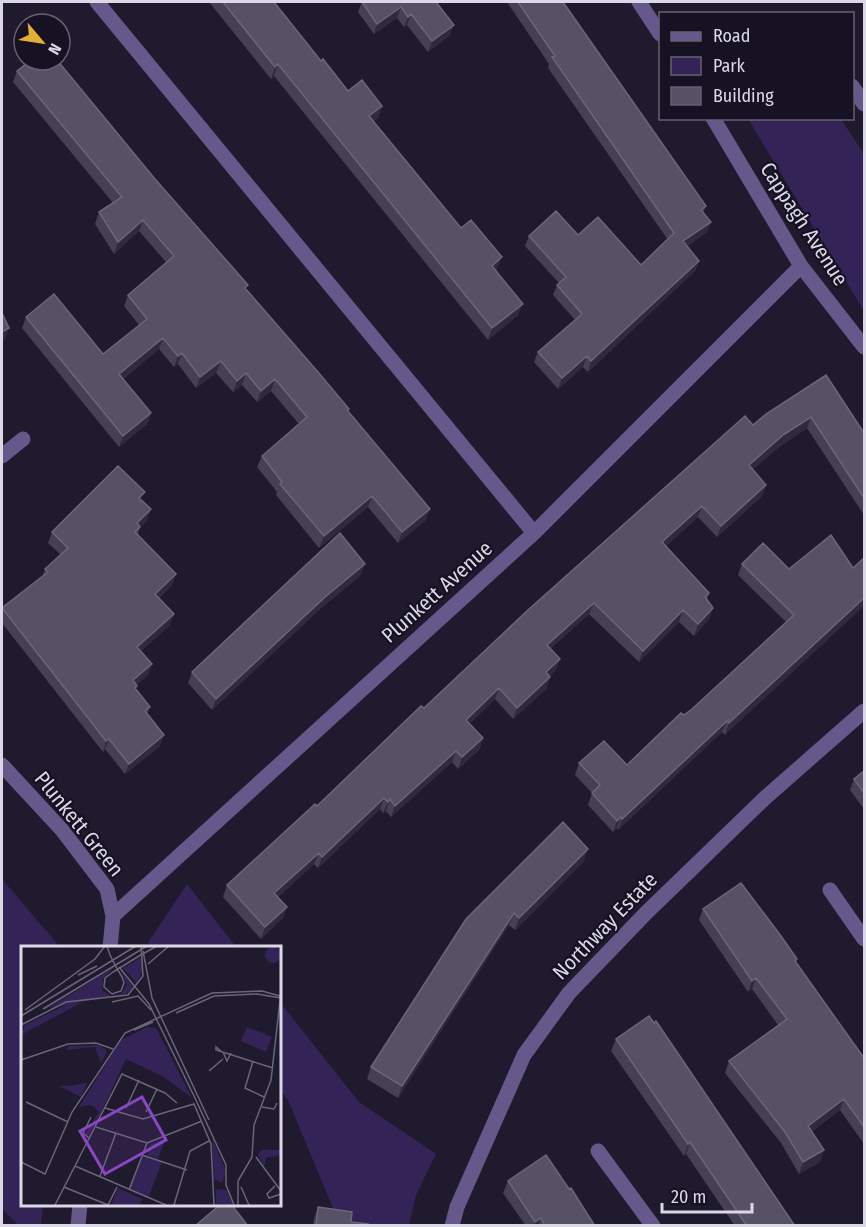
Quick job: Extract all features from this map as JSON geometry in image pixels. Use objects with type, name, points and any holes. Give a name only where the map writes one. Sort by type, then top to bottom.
[{"type":"street","points":[[97,2],[534,532]]},
{"type":"street","points":[[639,2],[659,32]]},
{"type":"street","points":[[854,89],[864,104]]},
{"type":"street","name":"Cappagh Avenue","points":[[714,120],[801,266],[864,348]]},
{"type":"street","name":"Plunkett Avenue","points":[[113,916],[534,532],[801,266]]},
{"type":"street","points":[[2,456],[23,439]]},
{"type":"street","name":"Northway Estate","points":[[452,1226],[458,1207],[524,1054],[569,993],[646,913],[766,797],[864,711]]},
{"type":"street","name":"Plunkett Green","points":[[2,765],[62,830],[107,889],[113,916]]},
{"type":"street","points":[[830,890],[864,939]]},
{"type":"street","points":[[110,946],[113,916]]},
{"type":"street","points":[[598,1151],[653,1226]]},
{"type":"street","points":[[78,1226],[80,1206]]},
{"type":"green space","points":[[749,120],[842,120],[864,154],[864,311]]},
{"type":"green space","points":[[2,879],[59,946],[21,946],[21,1206],[43,1206],[41,1225],[18,1225],[2,1209]]},
{"type":"green space","points":[[187,884],[235,946],[148,946],[149,941]]},
{"type":"green space","points":[[280,1002],[359,1102],[436,1154],[416,1195],[409,1225],[340,1225],[288,1100],[280,1089]]},
{"type":"building","points":[[223,2],[274,2],[348,91],[362,80],[382,106],[369,116],[461,228],[471,220],[502,257],[492,266],[523,304],[492,328],[278,64],[275,67]]},
{"type":"building","points":[[362,2],[436,2],[454,25],[432,41],[411,14],[408,17],[401,7],[377,24]]},
{"type":"building","points":[[518,2],[563,2],[706,206],[701,210],[711,222],[683,241],[699,261],[591,361],[587,356],[562,378],[538,352],[582,314],[557,285],[566,277],[529,236],[556,211],[578,235],[598,217],[641,265],[674,233],[552,57],[555,56]]},
{"type":"building","points":[[18,72],[67,72],[155,179],[248,285],[245,288],[349,409],[347,410],[430,509],[402,532],[372,496],[324,536],[280,484],[282,482],[262,456],[307,417],[275,379],[261,391],[246,373],[237,381],[221,361],[200,377],[182,353],[178,356],[163,338],[119,374],[151,413],[123,436],[26,317],[54,294],[103,354],[147,319],[128,295],[174,256],[143,220],[118,242],[99,212],[122,197]]},
{"type":"building","points":[[2,313],[9,328],[2,332]]},
{"type":"building","points":[[826,375],[864,433],[864,498],[811,417],[783,435],[749,465],[766,485],[721,526],[702,506],[662,542],[709,593],[705,597],[713,608],[698,624],[683,610],[643,651],[594,603],[547,645],[560,659],[546,672],[550,677],[517,708],[499,688],[466,720],[483,738],[462,757],[456,751],[395,806],[390,799],[388,802],[384,798],[322,857],[319,853],[274,893],[287,907],[265,927],[227,885],[315,804],[317,806],[421,706],[424,708],[528,610],[745,416],[753,425]]},
{"type":"building","points":[[118,466],[145,492],[139,498],[151,509],[137,523],[140,527],[135,532],[176,574],[155,594],[174,614],[137,647],[152,664],[133,680],[137,686],[135,688],[150,707],[145,711],[164,735],[129,764],[109,739],[106,741],[2,608],[48,572],[45,569],[68,548],[52,532]]},
{"type":"building","points":[[340,533],[365,564],[325,597],[216,699],[192,672]]},
{"type":"building","points":[[831,535],[853,568],[864,558],[864,598],[729,723],[727,721],[622,819],[621,817],[617,821],[592,793],[600,785],[579,763],[604,741],[627,765],[681,713],[684,715],[692,709],[794,615],[742,564],[763,543],[789,569]]},
{"type":"building","points":[[864,771],[864,793],[854,779]]},
{"type":"building","points":[[563,822],[588,849],[519,918],[514,913],[402,1086],[371,1067],[466,919]]},
{"type":"building","points":[[741,883],[781,936],[797,959],[795,961],[864,1058],[864,1127],[844,1099],[808,1126],[824,1150],[803,1162],[785,1132],[729,1061],[787,1019],[756,978],[752,981],[703,909]]},
{"type":"building","points":[[649,1016],[654,1023],[656,1021],[795,1226],[747,1226],[690,1142],[688,1144],[616,1039]]},
{"type":"building","points":[[546,1155],[569,1189],[571,1188],[595,1226],[545,1226],[541,1218],[535,1222],[508,1181]]},
{"type":"building","points":[[219,1206],[233,1206],[248,1226],[195,1226]]},
{"type":"building","points":[[318,1207],[352,1212],[351,1222],[368,1224],[368,1226],[316,1226]]}]
